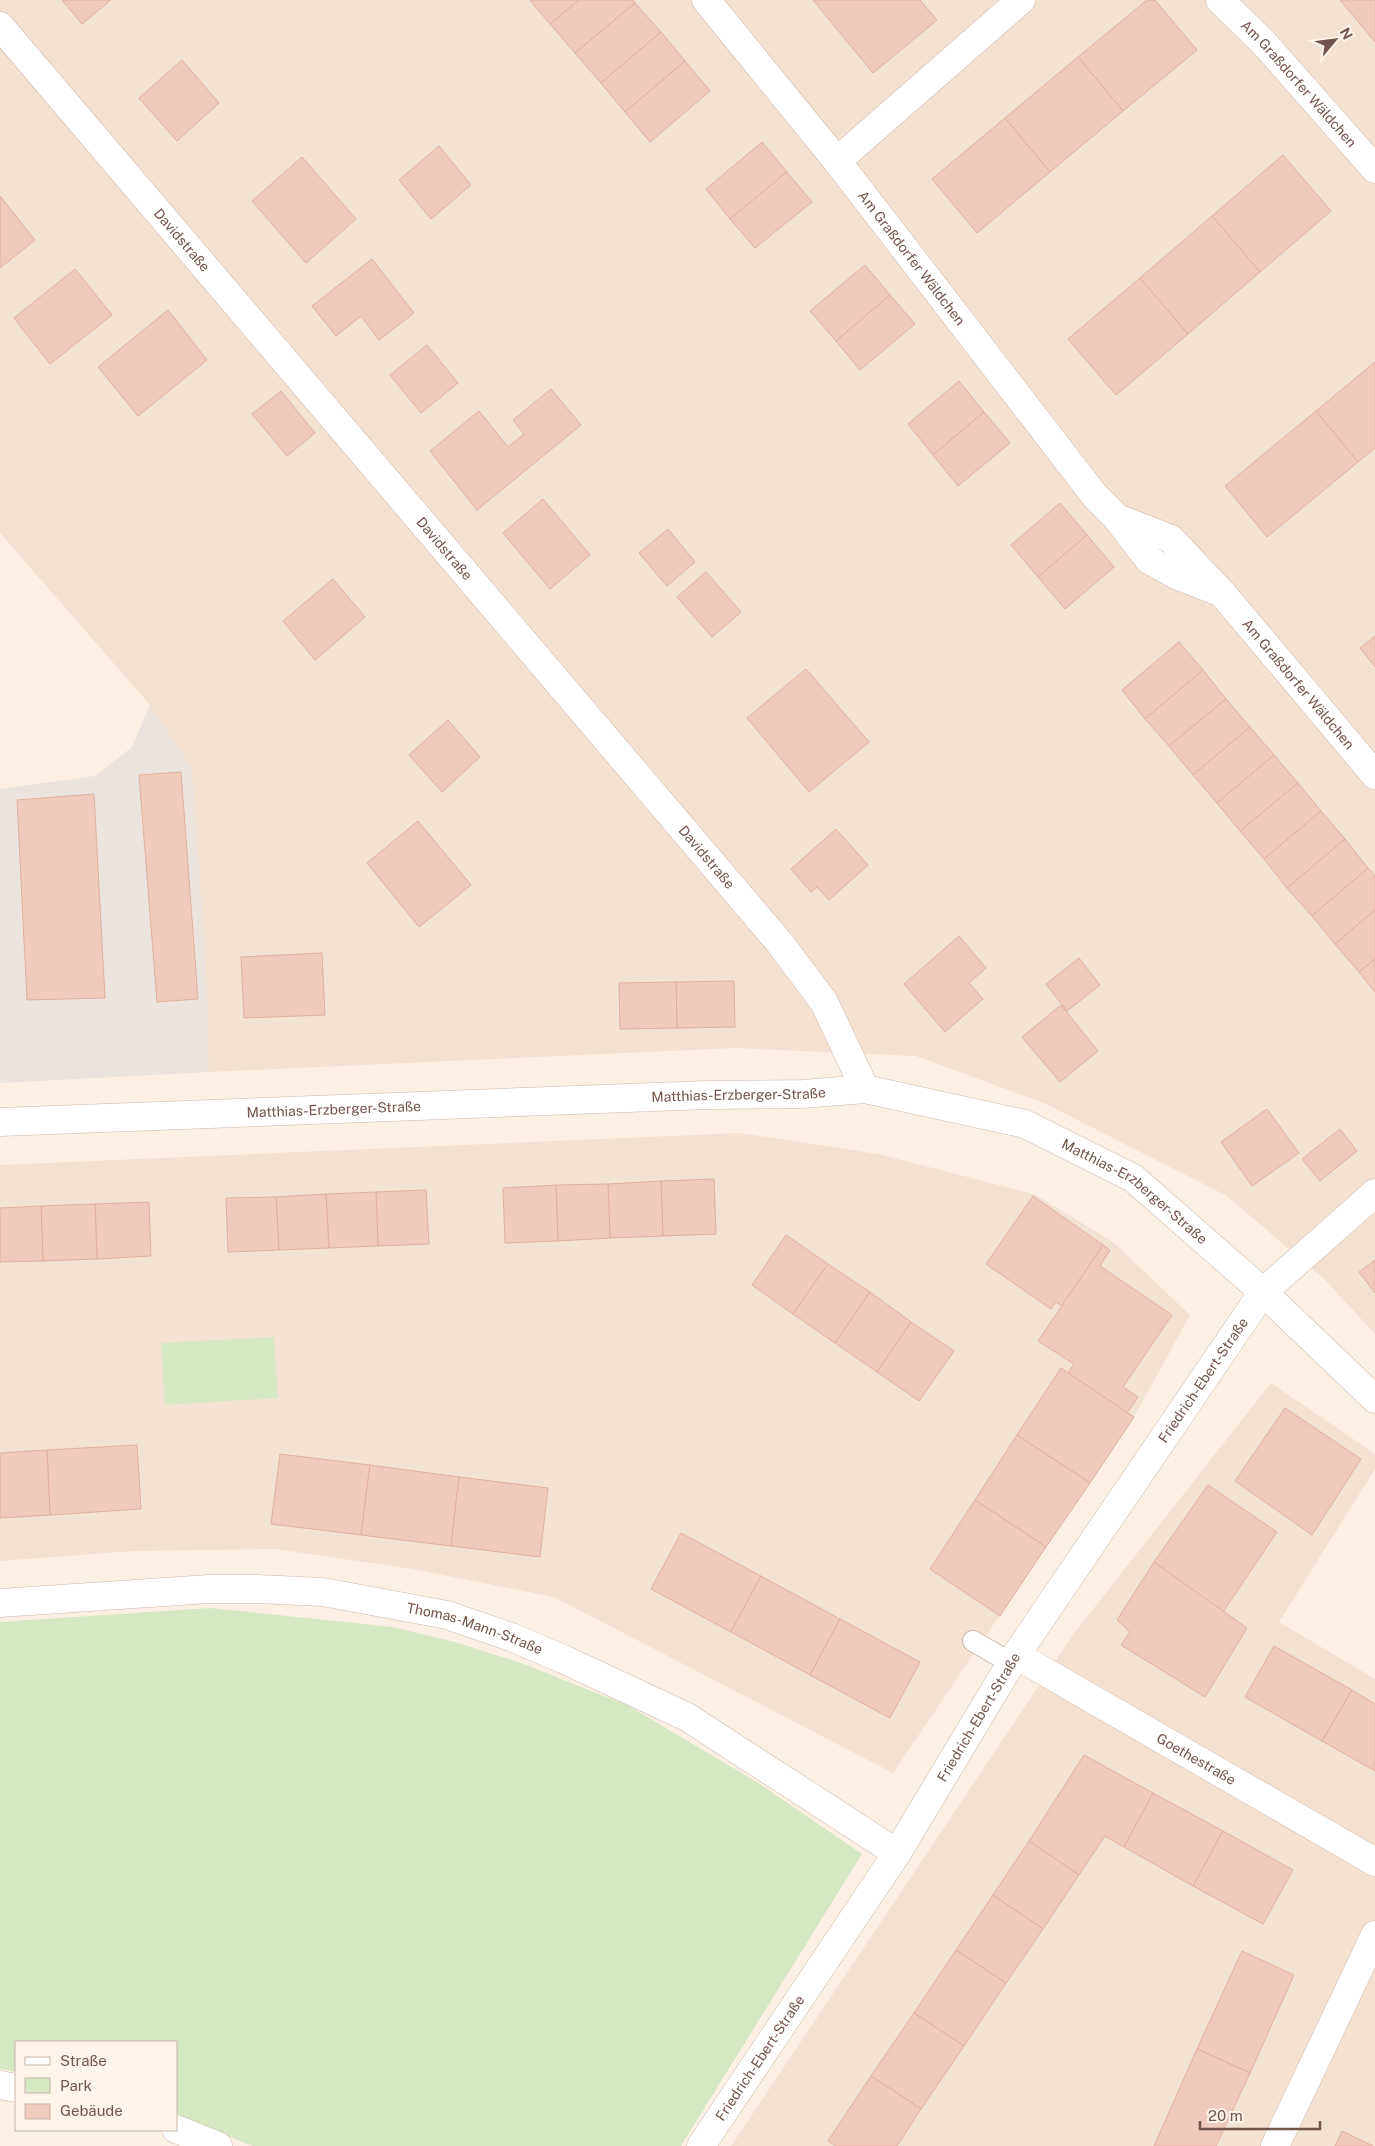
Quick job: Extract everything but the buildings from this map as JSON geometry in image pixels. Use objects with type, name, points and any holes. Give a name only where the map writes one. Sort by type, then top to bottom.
[{"type":"street","name":"Am Graßdorfer Wäldchen","points":[[706,0],[837,161],[1089,488],[1116,517],[1149,560],[1176,575],[1222,593],[1375,776]]},
{"type":"street","points":[[837,161],[1021,0]]},
{"type":"street","name":"Am Graßdorfer Wäldchen","points":[[1220,0],[1263,42],[1375,169]]},
{"type":"street","name":"Davidstraße","points":[[0,26],[779,942],[824,1002],[865,1089]]},
{"type":"street","name":"Matthias-Erzberger-Straße","points":[[0,1122],[707,1094],[803,1094],[865,1089],[1025,1124],[1133,1178],[1263,1292],[1375,1398]]},
{"type":"street","points":[[1263,1292],[1375,1193]]},
{"type":"street","name":"Friedrich-Ebert-Straße","points":[[701,2146],[897,1853],[1013,1659],[1263,1292]]},
{"type":"street","name":"Thomas-Mann-Straße","points":[[0,1603],[209,1589],[257,1589],[323,1592],[447,1615],[563,1659],[687,1717],[897,1853]]},
{"type":"street","name":"Goethestraße","points":[[1013,1659],[1375,1862]]},
{"type":"street","points":[[1275,2146],[1375,1935]]},
{"type":"street","points":[[0,2085],[15,2088]]},
{"type":"street","points":[[178,2130],[218,2146]]},
{"type":"lane","points":[[972,1641],[1013,1659]]},
{"type":"shaded area","points":[[0,0],[1375,0],[1375,1334],[1325,1280],[1227,1196],[1044,1103],[916,1056],[735,1048],[209,1072],[192,768],[150,705],[0,533]]},
{"type":"shaded area","points":[[150,705],[192,768],[206,966],[209,1072],[0,1083],[0,789],[95,776],[132,747]]},
{"type":"shaded area","points":[[740,1133],[878,1154],[1034,1194],[1113,1242],[1190,1315],[1134,1417],[893,1773],[554,1597],[413,1569],[275,1549],[133,1551],[0,1561],[0,1165]]},
{"type":"shaded area","points":[[1271,1383],[1375,1454],[1375,1469],[1279,1622],[1375,1679],[1375,2146],[731,2146],[1072,1636]]},
{"type":"green space","points":[[274,1337],[278,1398],[165,1405],[161,1343]]},
{"type":"green space","points":[[210,1608],[393,1627],[455,1642],[521,1663],[627,1705],[757,1782],[862,1854],[681,2146],[253,2146],[178,2117],[178,2041],[15,2041],[15,2072],[0,2069],[0,1622]]}]
